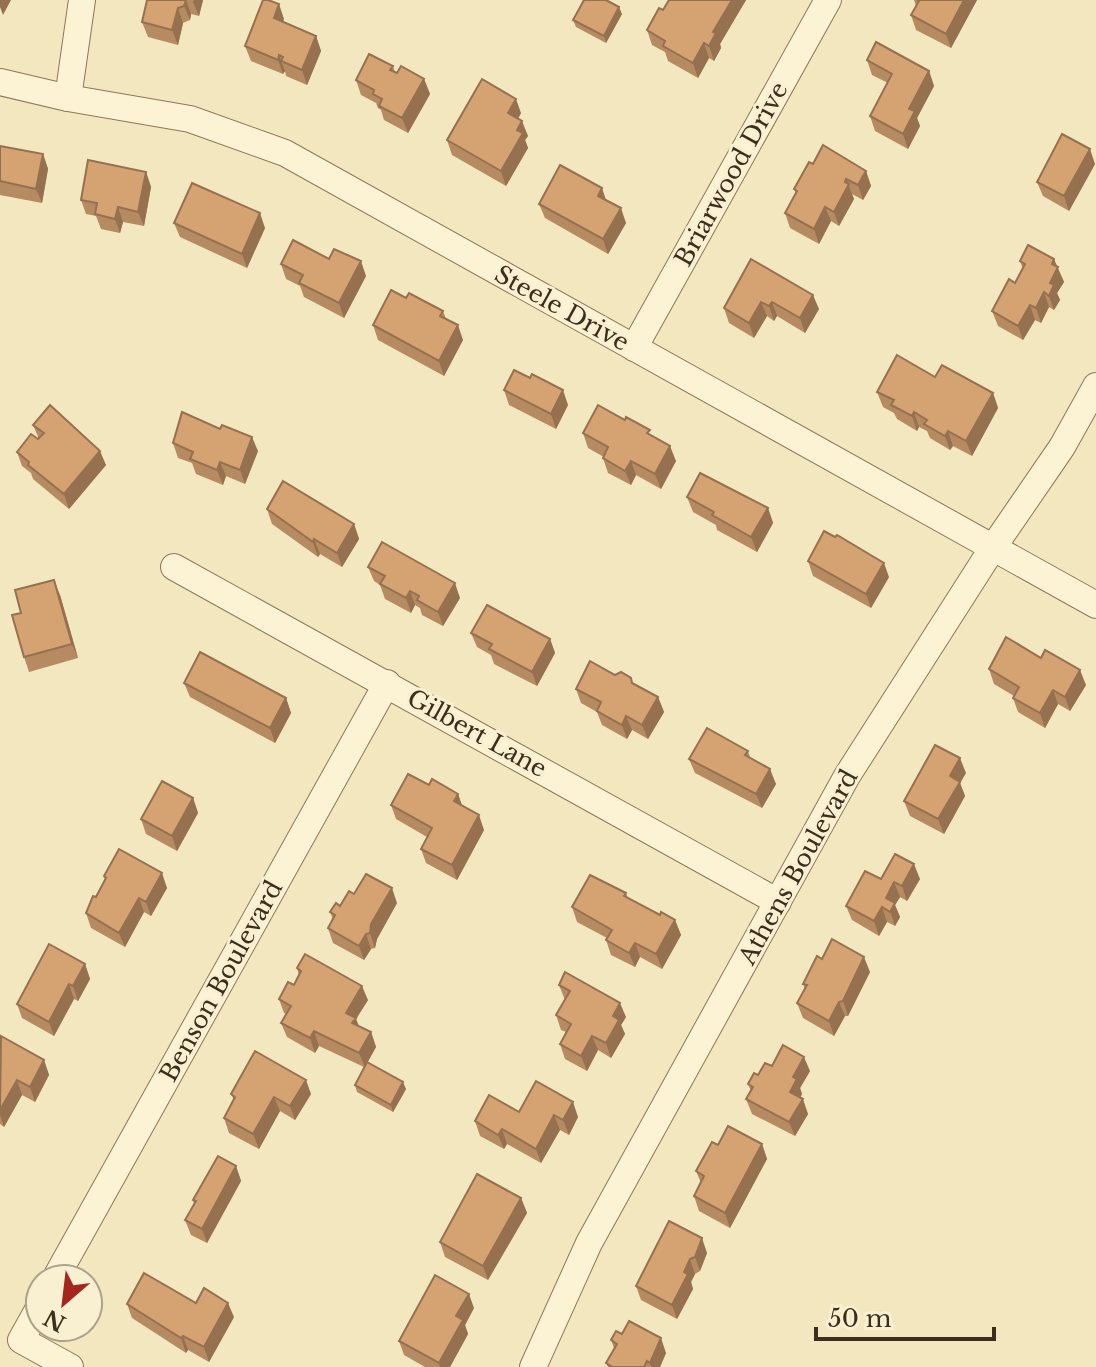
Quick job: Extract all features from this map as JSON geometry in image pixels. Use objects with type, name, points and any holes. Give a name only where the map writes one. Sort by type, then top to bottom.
[{"type":"street","points":[[68,98],[82,0]]},
{"type":"street","name":"Briarwood Drive","points":[[634,348],[828,0]]},
{"type":"street","name":"Steele Drive","points":[[0,82],[68,98],[190,119],[285,153],[1096,605]]},
{"type":"street","name":"Athens Boulevard","points":[[533,1367],[589,1243],[847,776],[992,549],[1062,447],[1096,386]]},
{"type":"street","name":"Gilbert Lane","points":[[174,567],[778,902]]},
{"type":"street","name":"Benson Boulevard","points":[[64,1263],[387,683]]},
{"type":"street","points":[[26,1343],[70,1367]]},
{"type":"building","points":[[147,0],[186,0],[184,6],[178,8],[172,30],[142,22]]},
{"type":"building","points":[[263,0],[279,4],[274,18],[316,36],[302,70],[281,61],[283,57],[279,55],[278,60],[245,46]]},
{"type":"building","points":[[584,0],[606,0],[619,7],[604,36],[573,20]]},
{"type":"building","points":[[669,0],[732,0],[713,32],[716,33],[709,46],[704,43],[693,63],[663,46],[665,41],[647,30],[659,8],[663,10]]},
{"type":"building","points":[[917,0],[964,0],[946,34],[911,15]]},
{"type":"building","points":[[876,42],[929,71],[909,109],[915,111],[903,134],[870,116],[892,74],[867,60]]},
{"type":"building","points":[[369,54],[393,66],[390,70],[397,73],[401,66],[424,79],[402,118],[379,106],[382,99],[373,94],[374,90],[356,80]]},
{"type":"building","points":[[482,79],[516,99],[508,113],[522,121],[517,130],[523,133],[501,171],[447,140]]},
{"type":"building","points":[[1062,134],[1090,149],[1064,196],[1037,182]]},
{"type":"building","points":[[823,145],[866,171],[858,185],[846,179],[845,182],[849,184],[834,212],[825,207],[814,229],[785,213],[809,162],[813,164]]},
{"type":"building","points":[[0,146],[43,154],[36,189],[0,181]]},
{"type":"building","points":[[88,160],[146,172],[138,212],[118,207],[115,219],[95,214],[97,203],[81,200]]},
{"type":"building","points":[[560,165],[602,188],[598,196],[621,208],[603,239],[539,204]]},
{"type":"building","points":[[192,183],[260,213],[242,254],[174,223]]},
{"type":"building","points":[[293,240],[329,259],[334,249],[361,261],[339,303],[299,283],[303,275],[281,264]]},
{"type":"building","points":[[1028,245],[1054,259],[1052,264],[1058,267],[1050,283],[1054,285],[1049,296],[1044,292],[1036,308],[1030,305],[1018,326],[992,311],[1009,279],[1015,283],[1025,264],[1020,261]]},
{"type":"building","points":[[751,259],[813,295],[800,318],[772,302],[769,306],[761,302],[749,323],[724,308]]},
{"type":"building","points":[[391,290],[406,298],[409,293],[443,311],[440,316],[458,325],[439,361],[373,325]]},
{"type":"building","points":[[897,355],[935,377],[942,365],[993,393],[966,441],[948,431],[945,436],[924,424],[927,420],[891,405],[894,400],[877,392]]},
{"type":"building","points":[[514,370],[530,378],[532,374],[563,390],[551,414],[504,390]]},
{"type":"building","points":[[50,405],[100,451],[64,494],[17,452],[31,434],[38,439],[44,433],[33,425]]},
{"type":"building","points":[[598,405],[650,430],[647,433],[670,446],[655,474],[631,461],[625,471],[603,458],[608,447],[583,433]]},
{"type":"building","points":[[182,412],[220,429],[222,425],[252,437],[240,470],[220,462],[217,470],[190,459],[193,452],[173,443]]},
{"type":"building","points":[[700,473],[768,508],[751,537],[687,497]]},
{"type":"building","points":[[283,481],[354,524],[337,553],[314,539],[313,542],[267,509]]},
{"type":"building","points":[[824,531],[835,537],[837,535],[884,563],[866,594],[808,561]]},
{"type":"building","points":[[382,542],[455,583],[438,612],[417,600],[419,596],[410,591],[406,598],[380,584],[385,576],[368,567]]},
{"type":"building","points":[[54,580],[72,644],[24,657],[12,615],[21,613],[15,590]]},
{"type":"building","points":[[487,605],[550,639],[532,672],[489,649],[492,644],[471,633]]},
{"type":"building","points":[[1006,637],[1041,658],[1045,650],[1080,670],[1065,697],[1053,690],[1040,713],[1013,698],[1019,687],[989,669]]},
{"type":"building","points":[[200,652],[286,698],[270,728],[184,683]]},
{"type":"building","points":[[590,661],[615,675],[621,672],[631,678],[632,683],[658,697],[642,725],[626,716],[622,725],[597,711],[601,702],[576,689]]},
{"type":"building","points":[[707,728],[748,751],[745,755],[770,769],[756,794],[689,759]]},
{"type":"building","points":[[935,745],[960,758],[950,776],[960,782],[938,819],[904,801]]},
{"type":"building","points":[[408,774],[429,785],[432,779],[458,794],[454,801],[479,815],[452,865],[421,849],[432,828],[391,805]]},
{"type":"building","points":[[162,781],[193,798],[172,836],[141,819]]},
{"type":"building","points":[[119,849],[162,873],[146,902],[139,898],[119,933],[86,913]]},
{"type":"building","points":[[895,854],[914,864],[902,886],[894,882],[886,898],[895,903],[890,912],[882,907],[874,921],[846,906],[865,871],[881,879]]},
{"type":"building","points":[[366,874],[392,888],[371,924],[370,933],[366,934],[359,946],[328,928],[335,915],[330,912],[336,903],[340,906],[349,891],[354,894]]},
{"type":"building","points":[[590,875],[626,893],[624,896],[675,920],[656,954],[635,943],[629,953],[606,940],[612,930],[572,907]]},
{"type":"building","points":[[832,939],[864,957],[843,1001],[839,1002],[829,1021],[797,1003],[817,956],[822,959]]},
{"type":"building","points":[[49,944],[85,964],[73,986],[69,984],[49,1022],[17,1004]]},
{"type":"building","points":[[305,954],[362,986],[346,1013],[356,1018],[352,1023],[371,1032],[359,1053],[314,1031],[310,1038],[281,1023],[291,1006],[279,999],[288,982],[294,985],[301,971],[297,968]]},
{"type":"building","points":[[565,972],[620,1003],[613,1016],[619,1020],[606,1043],[592,1036],[581,1056],[560,1044],[571,1024],[556,1015],[570,991],[559,985]]},
{"type":"building","points":[[1,1036],[44,1060],[30,1087],[17,1080],[0,1110]]},
{"type":"building","points":[[783,1045],[804,1057],[793,1077],[797,1079],[790,1092],[803,1099],[789,1122],[746,1099],[753,1087],[748,1084],[754,1073],[758,1075],[765,1063],[772,1066]]},
{"type":"building","points":[[255,1051],[306,1080],[290,1106],[274,1097],[253,1134],[224,1118],[235,1097],[231,1094]]},
{"type":"building","points":[[367,1062],[403,1082],[391,1105],[355,1085]]},
{"type":"building","points":[[536,1081],[573,1102],[563,1120],[554,1115],[536,1149],[502,1129],[498,1135],[475,1121],[489,1095],[519,1112]]},
{"type":"building","points":[[728,1126],[762,1144],[725,1213],[694,1196],[704,1176],[696,1171],[712,1142],[718,1145]]},
{"type":"building","points":[[218,1156],[236,1166],[202,1229],[185,1220]]},
{"type":"building","points":[[477,1174],[521,1198],[483,1266],[440,1242]]},
{"type":"building","points":[[669,1221],[702,1238],[695,1257],[690,1259],[684,1272],[688,1274],[672,1305],[636,1286]]},
{"type":"building","points":[[144,1273],[196,1303],[204,1288],[228,1303],[204,1347],[183,1336],[181,1338],[127,1304]]},
{"type":"building","points":[[435,1275],[469,1294],[456,1316],[463,1320],[439,1363],[399,1341]]},
{"type":"building","points":[[629,1321],[661,1338],[650,1363],[647,1361],[644,1367],[610,1367],[606,1363],[617,1344],[611,1340],[616,1331],[622,1334]]}]
